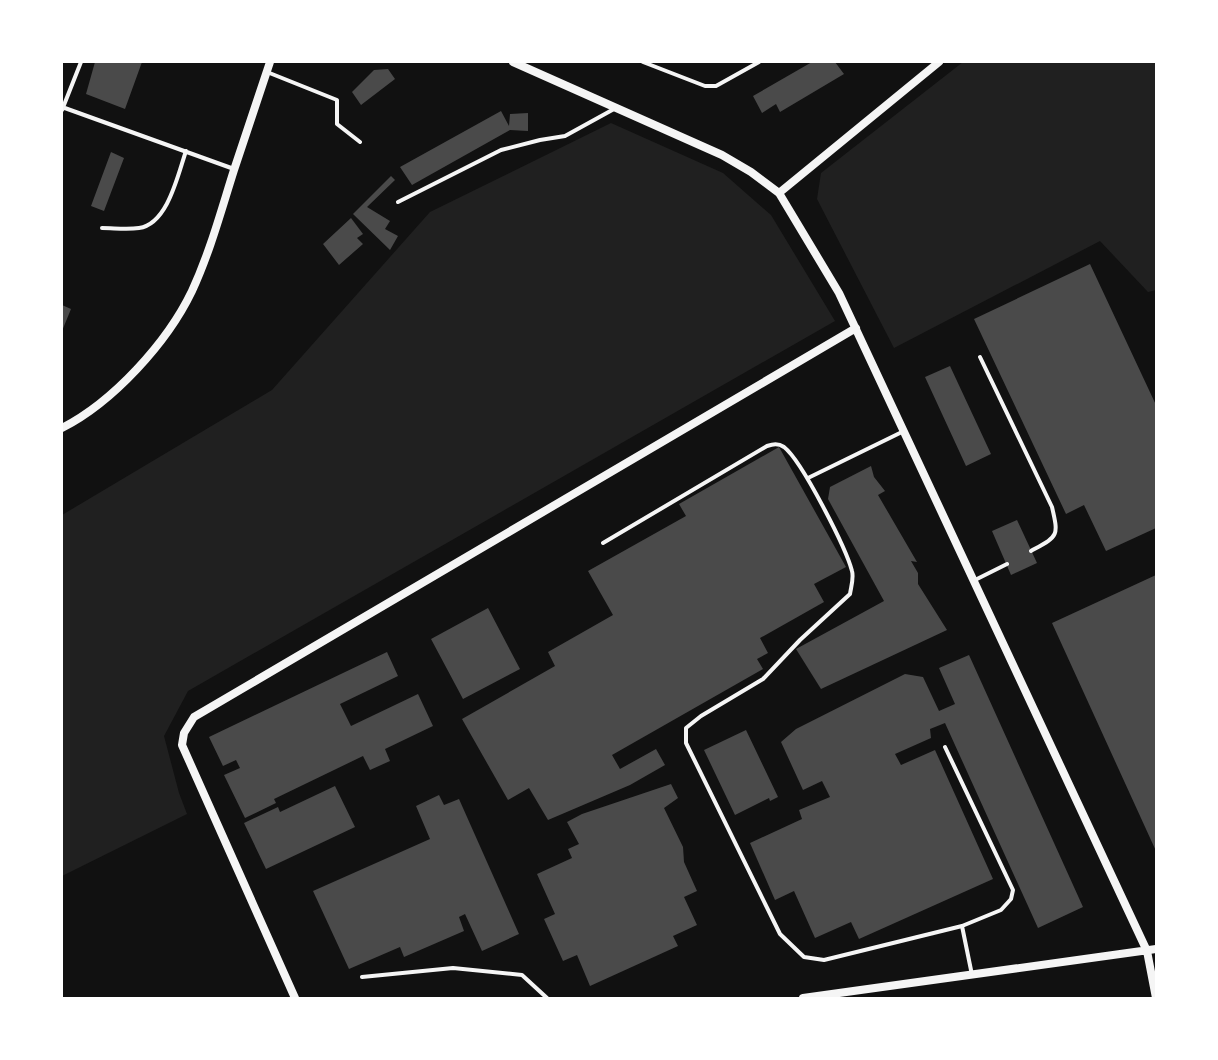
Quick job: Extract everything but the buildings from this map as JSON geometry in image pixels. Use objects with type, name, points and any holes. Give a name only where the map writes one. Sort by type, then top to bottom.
[{"type":"street","points":[[62,428],[108,395],[140,366],[168,330],[191,293],[208,252],[270,62]]},
{"type":"street","points":[[513,62],[722,155],[751,172],[779,193],[839,293],[856,328],[1147,951],[1156,999]]},
{"type":"street","points":[[779,193],[939,62]]},
{"type":"street","points":[[295,999],[182,745],[184,733],[194,717],[856,328]]},
{"type":"street","points":[[804,999],[1156,949]]},
{"type":"lane","points":[[81,62],[62,108],[235,169]]},
{"type":"lane","points":[[643,62],[705,86],[717,86],[759,62]]},
{"type":"lane","points":[[266,72],[337,100],[337,124],[360,142]]},
{"type":"lane","points":[[398,201],[501,150],[565,136],[617,107]]},
{"type":"lane","points":[[102,228],[141,228],[150,224],[170,200],[186,151]]},
{"type":"lane","points":[[980,357],[1052,507],[1057,529],[1052,539],[1031,551]]},
{"type":"lane","points":[[808,478],[904,431]]},
{"type":"lane","points":[[603,543],[766,446],[776,443],[784,447],[808,478],[853,573],[850,594],[800,640],[763,679],[701,716],[686,728],[686,743],[780,934],[804,957],[824,960],[962,926],[1001,910],[1011,899],[1013,890],[945,747]]},
{"type":"lane","points":[[974,581],[1006,564]]},
{"type":"lane","points":[[962,926],[972,975]]},
{"type":"lane","points":[[362,976],[453,968],[522,975],[547,999]]},
{"type":"shaded area","points":[[963,62],[1156,62],[1156,290],[1148,292],[1100,241],[894,348],[817,199],[821,173]]},
{"type":"shaded area","points":[[611,123],[723,173],[771,215],[835,321],[188,691],[164,736],[187,814],[62,876],[62,515],[272,390],[430,212]]}]
